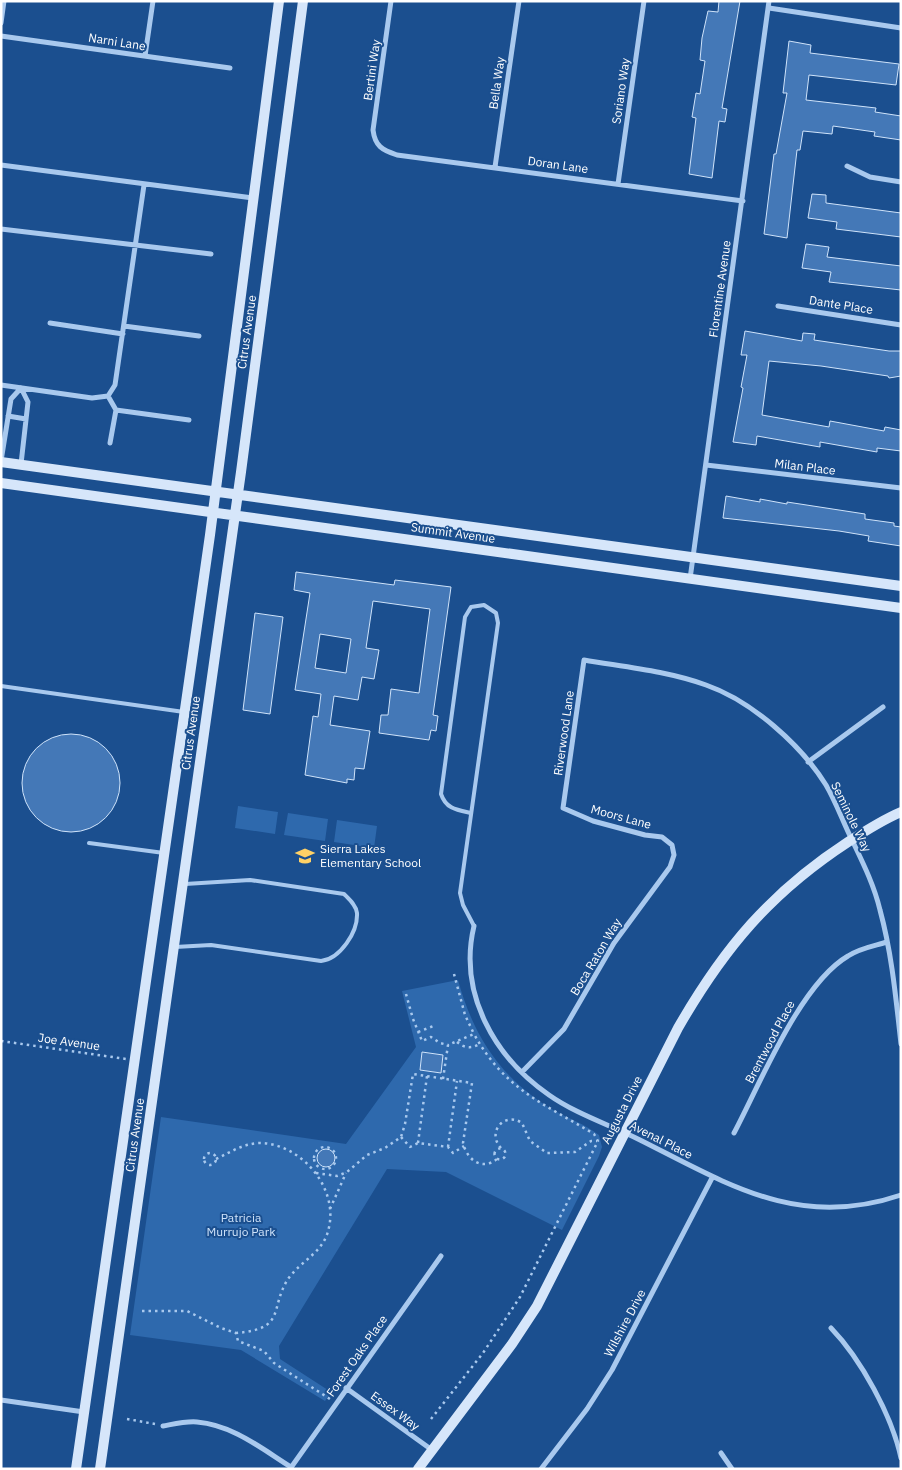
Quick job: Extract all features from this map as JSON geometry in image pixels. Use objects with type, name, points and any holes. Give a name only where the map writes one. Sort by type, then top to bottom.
[{"type":"main road","name":"Citrus Avenue","points":[[76,1469],[212,512],[279,1]]},
{"type":"main road","name":"Citrus Avenue","points":[[100,1469],[237,495],[303,1]]},
{"type":"main road","name":"Summit Avenue","points":[[1,461],[901,586]]},
{"type":"main road","name":"Summit Avenue","points":[[1,482],[901,608]]},
{"type":"main road","name":"Augusta Drive","points":[[418,1469],[512,1344],[537,1306],[678,1028],[724,954],[753,920],[779,894],[820,860],[901,812]]},
{"type":"street","points":[[1,23],[4,1]]},
{"type":"street","points":[[145,56],[153,1]]},
{"type":"street","name":"Bertini Way","points":[[375,141],[373,130],[391,1]]},
{"type":"street","name":"Bella Way","points":[[494,167],[519,1]]},
{"type":"street","name":"Soriano Way","points":[[618,184],[644,1]]},
{"type":"street","name":"Florentine Avenue","points":[[690,579],[770,1]]},
{"type":"street","points":[[769,8],[901,28]]},
{"type":"street","name":"Narni Lane","points":[[1,36],[230,68]]},
{"type":"street","name":"Doran Lane","points":[[375,141],[382,150],[397,155],[743,201]]},
{"type":"street","points":[[1,165],[253,198]]},
{"type":"street","points":[[847,166],[870,177],[901,182]]},
{"type":"street","points":[[1,385],[92,398],[108,396],[116,385],[144,185]]},
{"type":"street","points":[[1,229],[211,254]]},
{"type":"street","name":"Dante Place","points":[[778,306],[901,325]]},
{"type":"street","points":[[50,323],[123,334]]},
{"type":"street","points":[[124,326],[199,336]]},
{"type":"street","points":[[1,461],[11,399],[21,388]]},
{"type":"street","points":[[20,464],[28,402],[21,388]]},
{"type":"street","points":[[108,396],[116,410],[110,443]]},
{"type":"street","points":[[116,410],[189,420]]},
{"type":"street","points":[[8,416],[26,419]]},
{"type":"street","name":"Milan Place","points":[[706,465],[901,488]]},
{"type":"street","name":"Seminole Way","points":[[584,660],[651,671],[707,685],[750,708],[786,736],[808,762],[826,786],[870,878],[894,969],[901,1044]]},
{"type":"street","name":"Riverwood Lane","points":[[563,808],[584,660]]},
{"type":"street","points":[[808,762],[883,707]]},
{"type":"street","name":"Moors Lane","points":[[563,808],[592,821],[645,835],[662,837],[672,845]]},
{"type":"street","name":"Boca Raton Way","points":[[522,1072],[564,1030],[614,943],[670,867],[674,856],[672,845]]},
{"type":"street","name":"Avenal Place","points":[[474,926],[469,957],[474,998],[494,1041],[522,1072],[549,1095],[625,1132],[712,1178],[754,1195],[786,1203],[822,1208],[861,1205],[901,1195]]},
{"type":"street","name":"Brentwood Place","points":[[734,1133],[781,1042],[810,993],[846,956],[864,948],[887,942]]},
{"type":"street","name":"Wilshire Drive","points":[[541,1469],[586,1409],[612,1370],[712,1178]]},
{"type":"street","name":"Forest Oaks Place","points":[[291,1468],[441,1256]]},
{"type":"street","points":[[830,1328],[844,1342],[866,1378],[885,1414],[901,1458]]},
{"type":"street","name":"Essex Way","points":[[346,1388],[432,1450]]},
{"type":"street","points":[[1,1400],[84,1412]]},
{"type":"street","points":[[163,1426],[196,1422],[220,1427],[243,1436],[291,1468]]},
{"type":"street","points":[[721,1453],[732,1469]]},
{"type":"lane","points":[[471,812],[451,808],[446,805],[441,794],[465,617],[471,607],[484,605],[496,613],[498,623],[460,893],[463,904],[474,926]]},
{"type":"lane","points":[[1,686],[184,712]]},
{"type":"lane","points":[[89,843],[164,853]]},
{"type":"lane","points":[[173,948],[211,946],[321,961],[329,960],[340,952],[352,932],[357,914],[354,904],[344,894],[250,880],[182,884]]},
{"type":"path","points":[[454,974],[465,1014],[474,1034]]},
{"type":"path","points":[[406,994],[422,1040],[431,1037],[440,1043],[448,1045],[443,1079]]},
{"type":"path","points":[[418,1032],[436,1025]]},
{"type":"path","name":"Joe Avenue","points":[[1,1042],[135,1060]]},
{"type":"path","points":[[457,1042],[461,1046],[468,1047],[480,1044]]},
{"type":"path","points":[[316,1173],[332,1177],[347,1172],[367,1155],[385,1148],[401,1137],[406,1124],[413,1074],[472,1083],[464,1146],[469,1156],[478,1163],[492,1163],[497,1158],[502,1159],[506,1155],[496,1140],[496,1128],[500,1123],[512,1119],[522,1123],[530,1141],[547,1153],[575,1152],[591,1140],[598,1141],[520,1297],[483,1353],[432,1419]]},
{"type":"path","points":[[418,1143],[427,1076]]},
{"type":"path","points":[[448,1147],[457,1081]]},
{"type":"path","points":[[401,1137],[410,1147],[418,1143],[448,1147],[453,1153],[464,1146]]},
{"type":"path","points":[[216,1159],[212,1153],[207,1153],[204,1158],[205,1162],[210,1165],[216,1159],[250,1144],[272,1145],[291,1152],[316,1173],[326,1194],[330,1209]]},
{"type":"path","points":[[329,1148],[334,1152],[336,1159],[334,1166],[327,1169],[317,1166],[314,1158],[319,1149],[329,1148]]},
{"type":"path","points":[[497,1158],[495,1151],[501,1148]]},
{"type":"path","points":[[313,1169],[317,1166]]},
{"type":"path","points":[[142,1311],[187,1311],[221,1328],[236,1333],[263,1327],[274,1317],[288,1279],[323,1243],[328,1228],[330,1209],[347,1172]]},
{"type":"path","points":[[236,1333],[238,1341],[264,1351],[274,1363],[336,1403]]},
{"type":"path","points":[[127,1419],[163,1426]]},
{"type":"green space","points":[[238,806],[278,812],[275,834],[235,828]]},
{"type":"green space","points":[[288,813],[328,819],[325,841],[284,835]]},
{"type":"green space","points":[[337,820],[377,826],[374,848],[334,842]]},
{"type":"green space","name":"Patricia Murrujo Park","points":[[458,980],[472,1021],[493,1056],[505,1071],[536,1099],[599,1135],[602,1147],[599,1156],[562,1230],[446,1172],[387,1169],[279,1346],[280,1359],[331,1392],[325,1401],[241,1350],[130,1335],[161,1117],[346,1144],[416,1047],[402,991]]},
{"type":"building","points":[[719,1],[740,1],[722,108],[727,109],[725,122],[719,121],[712,178],[689,174],[696,118],[692,117],[696,93],[700,94],[705,61],[700,60],[702,38],[708,11],[718,12]]},
{"type":"building","points":[[789,41],[811,45],[810,53],[899,64],[896,85],[809,75],[806,100],[876,108],[875,112],[901,116],[901,140],[874,136],[875,132],[833,126],[832,134],[803,131],[800,150],[797,150],[787,238],[764,234],[774,154],[776,154],[787,93],[783,93]]},
{"type":"building","points":[[812,194],[826,195],[826,203],[901,213],[901,237],[836,229],[837,222],[808,218]]},
{"type":"building","points":[[806,244],[829,247],[827,257],[901,266],[901,290],[829,282],[831,272],[802,268]]},
{"type":"building","points":[[745,331],[802,341],[803,333],[815,334],[814,340],[889,351],[901,351],[901,376],[889,378],[888,376],[821,366],[769,361],[762,415],[829,427],[830,421],[884,431],[885,427],[901,430],[901,451],[877,448],[877,452],[820,442],[820,447],[757,436],[756,445],[733,442],[747,355],[741,355]]},
{"type":"building","points":[[726,496],[760,502],[760,499],[787,504],[787,502],[865,514],[865,519],[894,523],[894,526],[901,527],[901,546],[868,541],[869,536],[839,531],[723,518]]},
{"type":"building","points":[[296,572],[394,585],[395,580],[451,587],[433,715],[438,716],[436,731],[431,730],[429,740],[379,733],[381,715],[388,715],[391,689],[419,693],[430,609],[373,601],[366,648],[379,650],[374,679],[362,677],[358,700],[334,696],[330,725],[370,731],[364,769],[355,768],[354,780],[347,779],[347,783],[305,775],[313,716],[318,717],[321,694],[295,690],[310,593],[294,590]],"holes":[[[320,634],[351,639],[346,673],[315,668]]]},
{"type":"building","points":[[255,613],[283,617],[270,714],[243,710]]},
{"type":"building","points":[[71,734],[90,738],[106,748],[116,764],[120,783],[116,802],[106,818],[90,828],[71,832],[52,828],[36,818],[26,802],[22,783],[26,764],[36,748],[52,738]]},
{"type":"building","points":[[422,1052],[443,1055],[441,1073],[420,1070]]},
{"type":"building","points":[[326,1149],[332,1152],[335,1158],[332,1164],[326,1167],[320,1164],[317,1158],[320,1152]]},
{"type":"place","name":"Sierra Lakes Elementary School","points":[[305,856]]}]
